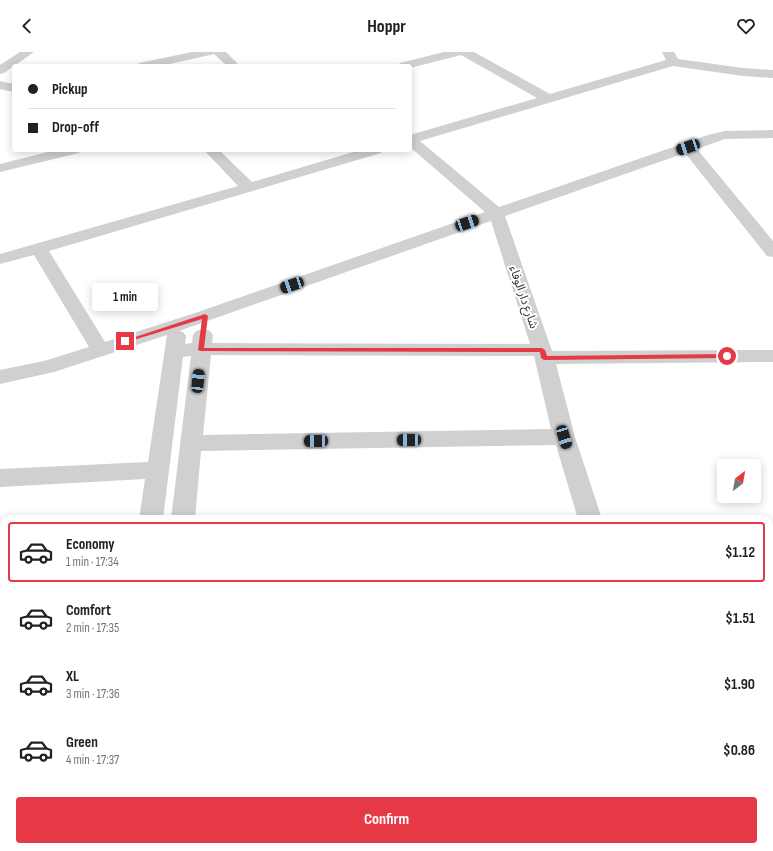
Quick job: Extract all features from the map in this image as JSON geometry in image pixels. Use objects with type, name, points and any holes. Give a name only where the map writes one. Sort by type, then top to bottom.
[{"type":"street","points":[[0,70],[28,52]]},
{"type":"street","points":[[152,64],[209,52]]},
{"type":"street","points":[[219,52],[232,64]]},
{"type":"street","points":[[412,64],[458,52]]},
{"type":"street","points":[[466,52],[549,99]]},
{"type":"street","points":[[412,139],[549,99],[670,57],[736,72],[773,74]]},
{"type":"street","points":[[0,85],[12,88]]},
{"type":"street","points":[[0,377],[47,366],[205,316],[496,213],[725,135],[773,134]]},
{"type":"street","points":[[412,142],[496,213]]},
{"type":"street","points":[[688,147],[773,252]]},
{"type":"street","points":[[0,168],[66,152]]},
{"type":"street","points":[[214,152],[248,187]]},
{"type":"street","points":[[0,258],[39,249],[369,152]]},
{"type":"street","name":"شارع دار الوفاء","points":[[496,213],[543,354],[564,437],[589,515]]},
{"type":"street","points":[[39,249],[100,349]]},
{"type":"street","points":[[183,515],[205,316]]},
{"type":"street","points":[[152,515],[175,351],[177,325]]},
{"type":"street","points":[[175,351],[201,350],[773,356]]},
{"type":"street","points":[[191,443],[564,437]]},
{"type":"street","points":[[0,478],[158,470]]},
{"type":"route","points":[[125,341],[205,316],[201,350],[542,350],[544,358],[727,356]]}]
